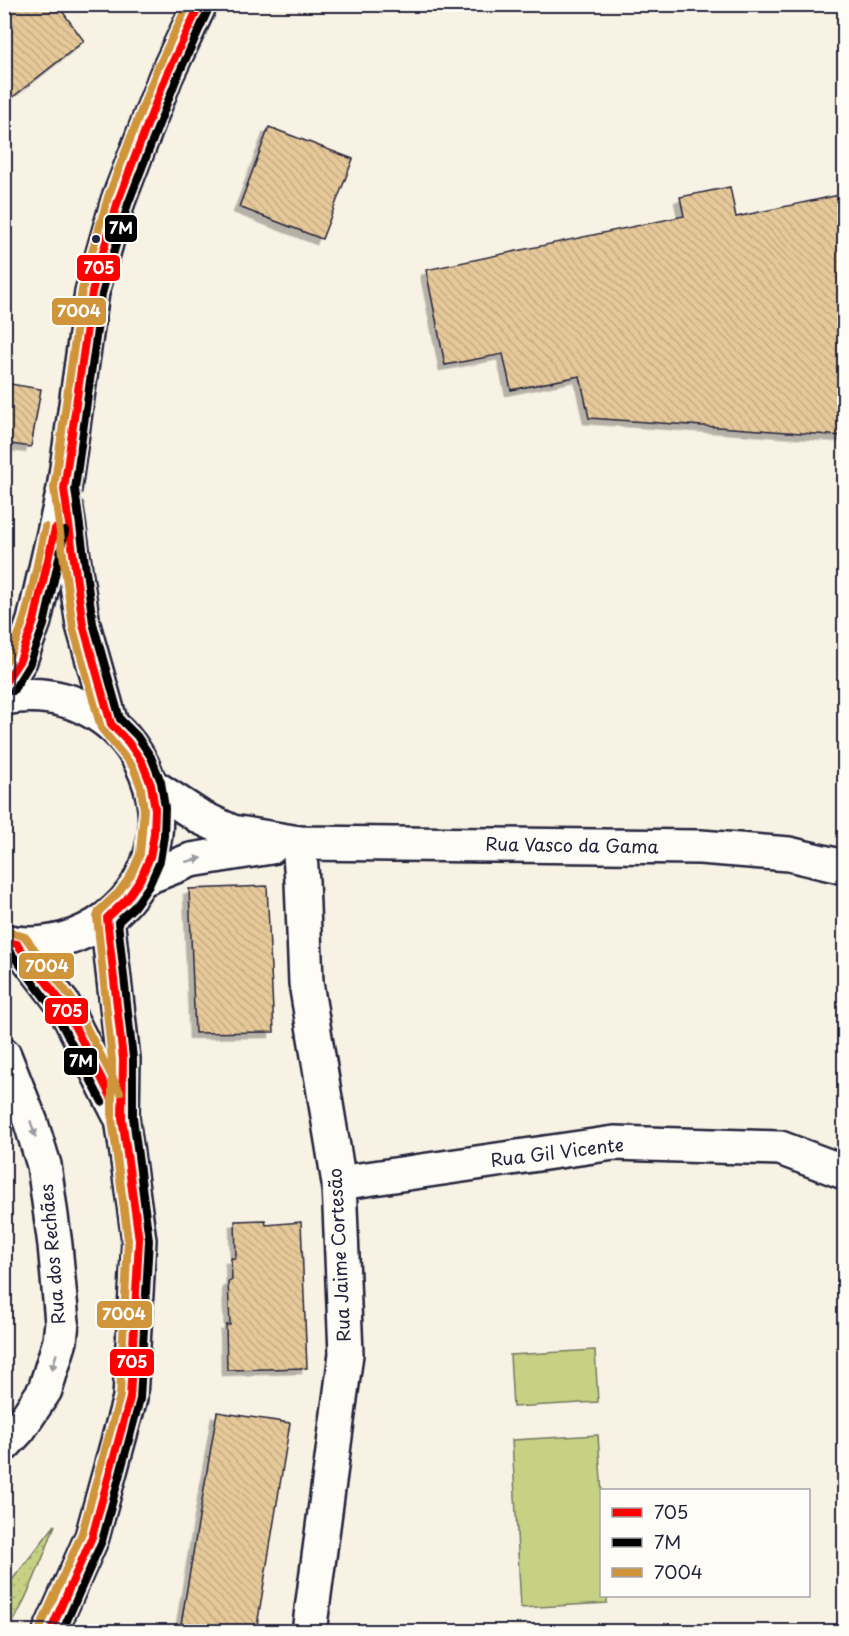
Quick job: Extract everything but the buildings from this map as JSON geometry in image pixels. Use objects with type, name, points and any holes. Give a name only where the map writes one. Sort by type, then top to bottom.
[{"type":"street","points":[[4,685],[20,660],[34,621],[64,489],[92,292],[103,252],[118,201],[166,76],[200,4]]},
{"type":"street","points":[[64,489],[82,619],[111,724]]},
{"type":"street","points":[[4,698],[20,695],[45,695],[69,700],[91,710],[111,724],[128,741],[142,762],[151,785],[155,809],[150,857],[140,880],[126,900],[107,918],[88,931],[65,939],[42,944],[11,943]]},
{"type":"street","name":"Rua Vasco da Gama","points":[[151,785],[200,817],[232,832],[299,843],[700,847],[789,854],[844,867]]},
{"type":"street","name":"Rua Vasco da Gama","points":[[140,880],[191,860],[299,843]]},
{"type":"street","name":"Rua Jaime Cortesão","points":[[299,843],[306,983],[339,1183],[346,1354],[309,1632]]},
{"type":"street","points":[[50,1632],[92,1537],[130,1398],[140,1240],[122,1118],[123,1059],[107,918]]},
{"type":"street","points":[[11,943],[63,1004],[122,1118]]},
{"type":"street","name":"Rua dos Rechães","points":[[4,1055],[31,1123],[44,1166],[55,1245],[62,1322],[60,1341],[45,1390],[19,1429],[4,1445]]},
{"type":"street","name":"Rua Gil Vicente","points":[[339,1183],[614,1143],[780,1148],[844,1172]]},
{"type":"green space","points":[[595,1350],[598,1402],[513,1407],[510,1355]]},
{"type":"green space","points":[[598,1435],[602,1489],[600,1597],[607,1597],[607,1603],[521,1608],[512,1440]]},
{"type":"green space","points":[[55,1525],[22,1605],[9,1631],[5,1631],[5,1589]]},
{"type":"transit line","name":"7004","points":[[40,1628],[82,1533],[120,1396],[128,1240],[112,1119],[112,1060],[97,917],[99,911],[118,893],[131,875],[140,854],[144,810],[141,788],[133,767],[101,728],[73,628],[54,488],[82,290],[93,249],[108,197],[156,72],[188,4]]},
{"type":"transit line","name":"705","points":[[50,1632],[92,1537],[130,1398],[139,1240],[122,1118],[123,1059],[107,918],[126,900],[140,880],[150,857],[155,809],[151,785],[142,762],[111,724],[83,625],[64,489],[92,292],[103,252],[118,201],[166,76],[200,4]]},
{"type":"transit line","name":"7M","points":[[62,1632],[102,1541],[140,1399],[149,1240],[133,1117],[133,1058],[118,922],[134,907],[149,886],[160,861],[165,808],[161,782],[151,757],[137,736],[120,719],[93,623],[75,489],[102,294],[128,204],[176,80],[209,8]]},
{"type":"transit line","name":"7004","points":[[4,665],[25,616],[45,527]]},
{"type":"transit line","name":"705","points":[[4,684],[20,660],[34,621],[55,529]]},
{"type":"transit line","name":"7M","points":[[13,691],[29,665],[44,625],[65,531]]},
{"type":"transit line","name":"7004","points":[[6,931],[25,937],[71,998],[120,1092]]},
{"type":"transit line","name":"705","points":[[4,941],[17,944],[63,1004],[111,1097]]},
{"type":"transit line","name":"7M","points":[[4,952],[11,953],[54,1010],[102,1102]]}]
